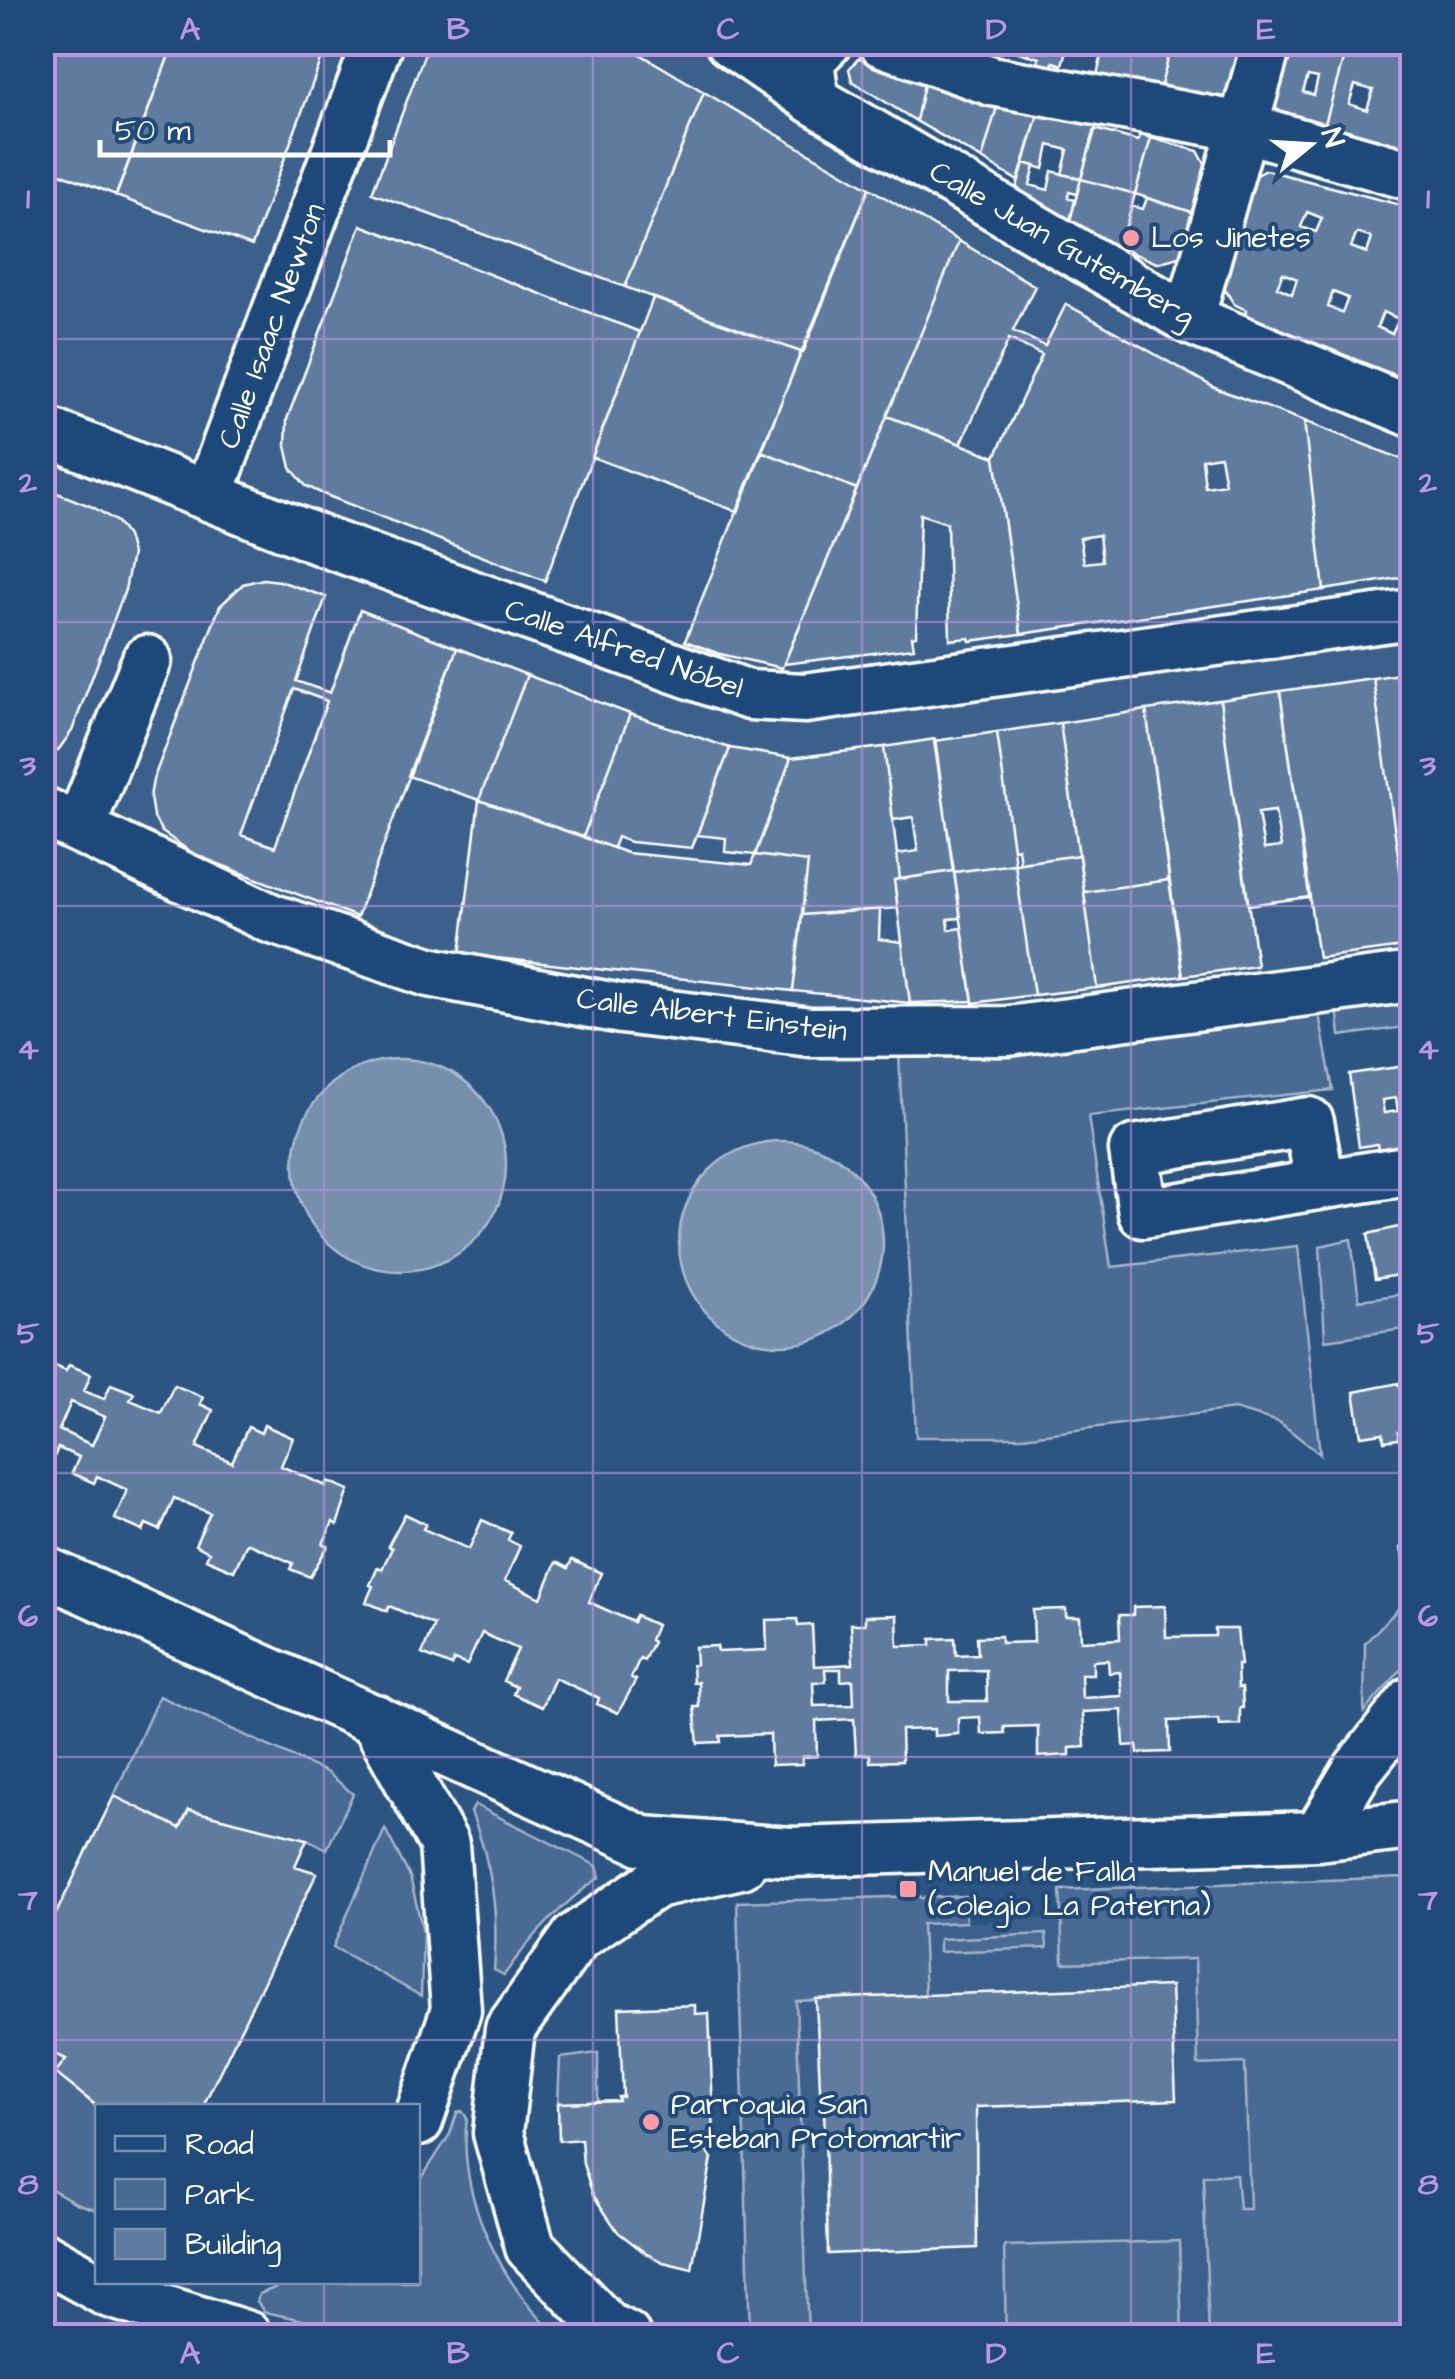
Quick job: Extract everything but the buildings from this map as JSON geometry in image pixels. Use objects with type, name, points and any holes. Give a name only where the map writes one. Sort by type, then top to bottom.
[{"type":"street","name":"Calle Isaac Newton","points":[[208,496],[378,42]]},
{"type":"street","name":"Calle Juan Gutemberg","points":[[730,42],[814,100],[1190,319],[1412,412]]},
{"type":"street","points":[[814,100],[810,60],[827,42]]},
{"type":"street","points":[[882,42],[992,82],[1243,128],[1412,176]]},
{"type":"street","points":[[1190,319],[1267,42]]},
{"type":"street","name":"Calle Alfred Nóbel","points":[[42,430],[208,496],[749,695],[805,698],[1412,614]]},
{"type":"street","points":[[61,819],[147,660]]},
{"type":"street","name":"Calle Albert Einstein","points":[[61,819],[270,918],[428,972],[621,1009],[811,1032],[1008,1032],[1412,978]]},
{"type":"street","points":[[1320,1184],[1412,1170]]},
{"type":"street","points":[[42,1570],[643,1841],[792,1852],[1318,1836],[1405,1814]]},
{"type":"street","points":[[1318,1836],[1358,1769],[1412,1701]]},
{"type":"street","points":[[375,1720],[444,1844],[456,2010],[420,2116]]},
{"type":"street","points":[[626,2336],[607,2327],[530,2247],[498,2134],[510,2029],[576,1937],[656,1882],[792,1852]]},
{"type":"street","points":[[42,2256],[107,2292],[247,2336]]},
{"type":"street","points":[[107,2292],[152,2284]]},
{"type":"shaded area","points":[[43,43],[689,43],[1220,358],[1412,431],[1412,995],[899,1052],[691,1042],[434,994],[204,915],[43,844]]},
{"type":"shaded area","points":[[400,1059],[441,1067],[475,1090],[498,1124],[506,1165],[498,1206],[475,1240],[441,1263],[400,1271],[359,1263],[325,1240],[302,1206],[294,1165],[302,1124],[325,1090],[359,1067]]},
{"type":"shaded area","points":[[781,1141],[820,1149],[853,1171],[875,1204],[883,1243],[875,1282],[853,1315],[820,1337],[781,1345],[742,1337],[709,1315],[687,1282],[679,1243],[687,1204],[709,1171],[742,1149]]},
{"type":"shaded area","points":[[1404,1877],[1412,2121],[1412,2334],[771,2336],[759,1903],[920,1896],[923,1924],[1060,1918],[1060,1890]]},
{"type":"green space","points":[[1412,995],[1412,1026],[1340,1036],[1337,1006]]},
{"type":"green space","points":[[1318,1009],[1333,1090],[1088,1116],[1111,1267],[1298,1246],[1320,1454],[1279,1422],[1234,1409],[1023,1437],[916,1437],[899,1052]]},
{"type":"green space","points":[[1351,1239],[1359,1300],[1412,1293],[1412,1328],[1325,1340],[1320,1246]]},
{"type":"green space","points":[[1412,1605],[1412,1657],[1364,1712],[1365,1643],[1400,1607]]},
{"type":"green space","points":[[159,1696],[328,1773],[353,1794],[327,1849],[307,1839],[189,1810],[180,1828],[114,1796]]},
{"type":"green space","points":[[475,1805],[597,1866],[600,1877],[548,1922],[504,1975],[494,1970],[492,1890],[471,1812]]},
{"type":"green space","points":[[385,1829],[410,1877],[423,1932],[421,1996],[333,1947]]},
{"type":"green space","points":[[1404,1877],[1412,2121],[1412,2334],[1209,2336],[1203,2176],[1236,2174],[1239,2209],[1250,2209],[1245,2063],[1198,2065],[1195,1959],[1063,1963],[1060,1890]]},
{"type":"green space","points":[[965,1896],[966,1922],[922,1924],[925,1995],[796,2001],[808,2336],[750,2336],[737,1902]]},
{"type":"green space","points":[[1046,1934],[1047,1948],[939,1952],[939,1939]]},
{"type":"green space","points":[[42,2048],[66,2059],[56,2073],[95,2105],[95,2209],[43,2184]]},
{"type":"green space","points":[[598,2053],[598,2103],[558,2103],[560,2058]]},
{"type":"green space","points":[[462,2111],[467,2118],[469,2178],[487,2237],[518,2291],[558,2336],[379,2336],[264,2312],[257,2301],[259,2294],[285,2284],[420,2284],[420,2181],[450,2134],[457,2113]]},
{"type":"green space","points":[[1179,2241],[1182,2336],[1006,2336],[1004,2246]]},
{"type":"place","name":"Los Jinetes","points":[[1131,238]]},
{"type":"place","name":"Manuel de Falla (colegio La Paterna)","points":[[908,1889]]},
{"type":"place","name":"Parroquia San Esteban Protomartir","points":[[651,2122]]}]
